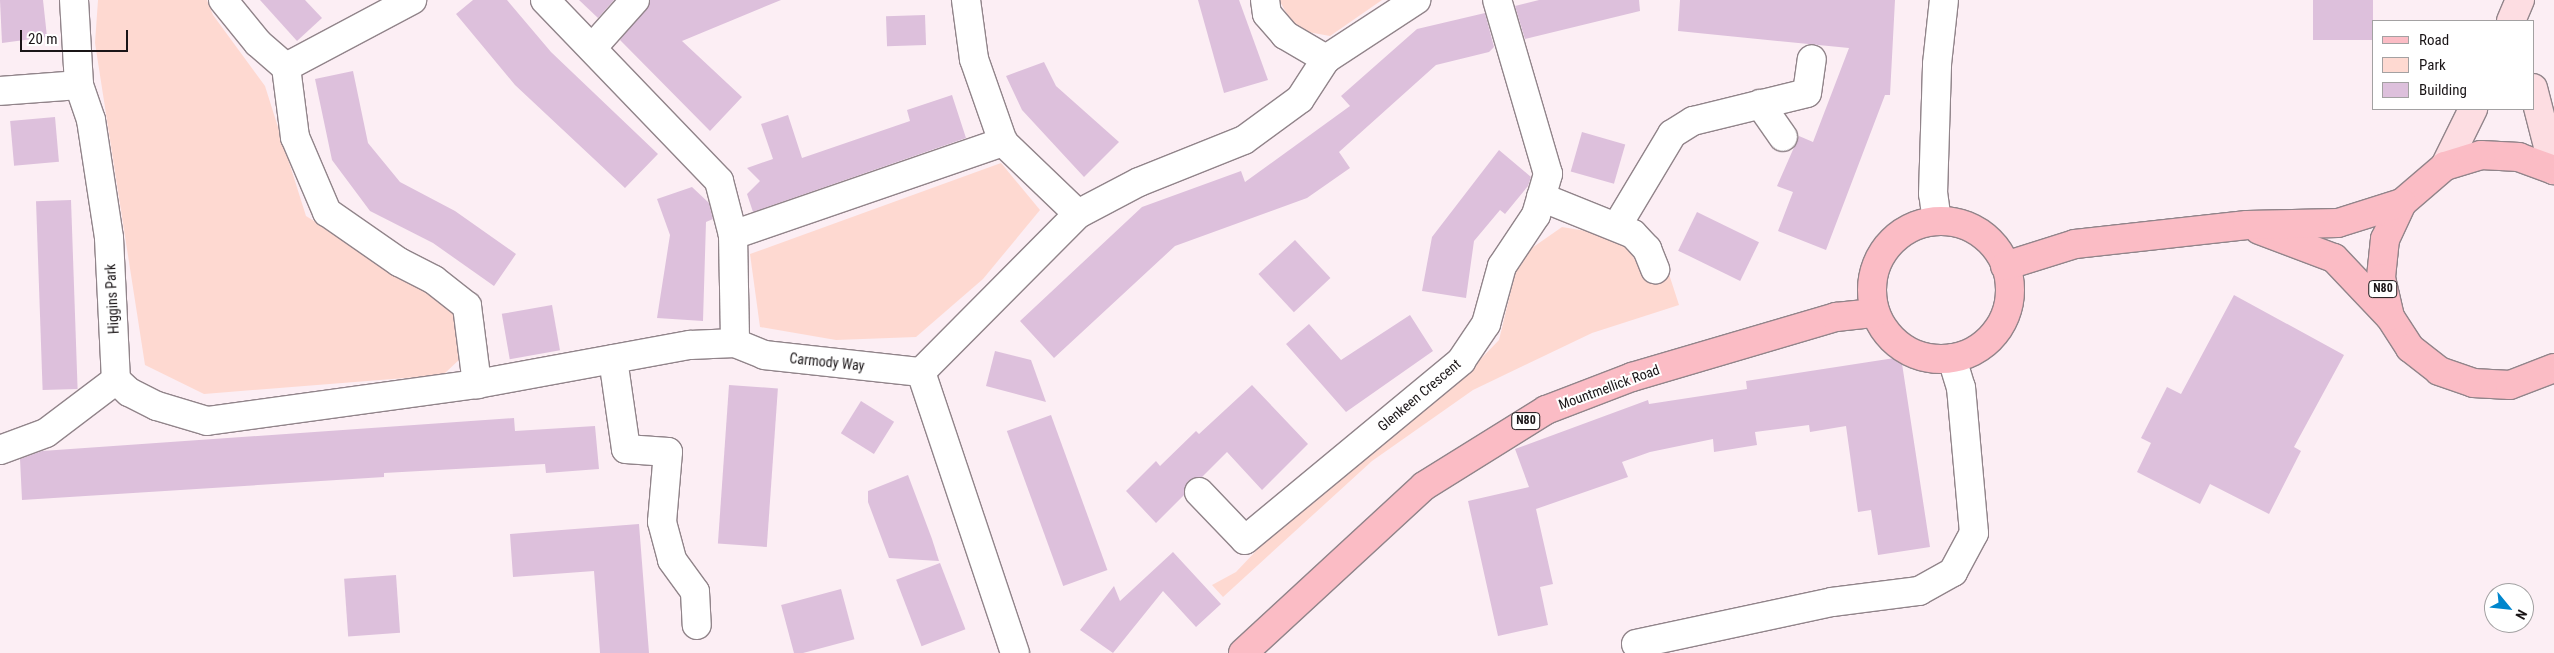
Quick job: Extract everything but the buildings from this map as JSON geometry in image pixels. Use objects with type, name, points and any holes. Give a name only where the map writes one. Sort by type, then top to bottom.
[{"type":"main road","name":"N80","points":[[2005,266],[2075,244],[2247,225],[2338,223],[2402,203],[2445,166],[2481,156],[2519,157],[2554,170]]},
{"type":"main road","name":"N80","points":[[2390,317],[2381,278],[2384,248],[2402,203]]},
{"type":"main road","points":[[1937,221],[1979,232],[1995,247],[2005,266],[2010,286],[2000,325],[1982,345],[1952,358],[1928,358],[1906,350],[1888,334],[1876,314],[1874,271],[1883,252],[1898,236],[1937,221]]},
{"type":"main road","name":"N80","points":[[2247,225],[2334,258],[2390,317],[2417,354],[2439,371],[2473,383],[2510,384],[2554,368]]},
{"type":"main road","name":"Mountmellick Road","points":[[1243,653],[1424,486],[1546,410],[1632,377],[1780,333],[1836,317],[1876,314]]},
{"type":"street","name":"Higgins Park","points":[[74,0],[79,85],[91,120],[109,238],[116,380]]},
{"type":"street","points":[[223,0],[258,43],[286,67],[295,137],[327,212],[399,262],[434,280],[467,306],[477,384]]},
{"type":"street","points":[[286,67],[412,0]]},
{"type":"street","points":[[0,450],[46,433],[116,380],[129,392],[157,406],[208,421],[477,384],[690,345],[735,343],[733,234],[719,181],[593,47],[545,0]]},
{"type":"street","points":[[593,47],[635,0]]},
{"type":"street","points":[[966,0],[974,59],[1003,142],[1078,214]]},
{"type":"street","points":[[1265,0],[1268,14],[1285,35],[1326,59]]},
{"type":"street","points":[[1015,653],[921,372],[1078,214],[1139,182],[1244,140],[1300,99],[1326,59],[1416,0]]},
{"type":"street","name":"Glenkeen Crescent","points":[[1199,492],[1245,540],[1461,361],[1486,324],[1502,266],[1536,214],[1548,174],[1497,0]]},
{"type":"street","points":[[1937,221],[1933,194],[1936,82],[1944,0]]},
{"type":"street","points":[[2511,20],[2520,0]]},
{"type":"street","points":[[2530,0],[2530,20]]},
{"type":"street","points":[[1617,226],[1672,134],[1693,121],[1807,93],[1812,59]]},
{"type":"street","points":[[0,91],[79,85]]},
{"type":"street","points":[[2534,92],[2554,170]]},
{"type":"street","points":[[1760,104],[1783,138]]},
{"type":"street","points":[[2445,166],[2473,110]]},
{"type":"street","points":[[733,234],[1003,142]]},
{"type":"street","points":[[1541,197],[1617,226],[1647,249],[1655,269]]},
{"type":"street","name":"Carmody Way","points":[[735,343],[764,355],[921,372]]},
{"type":"street","points":[[1636,644],[1832,602],[1919,591],[1953,572],[1974,533],[1961,388],[1952,358]]},
{"type":"street","points":[[613,359],[626,449],[668,452],[662,522],[672,560],[695,592],[697,626]]},
{"type":"green space","points":[[98,0],[207,0],[213,15],[265,86],[306,216],[453,308],[462,357],[443,375],[204,394],[145,365],[95,43]]},
{"type":"green space","points":[[1279,0],[1382,0],[1330,36],[1308,32],[1291,21]]},
{"type":"green space","points":[[1001,163],[1040,210],[983,279],[916,337],[836,340],[760,327],[750,254]]},
{"type":"green space","points":[[1562,227],[1610,235],[1630,251],[1645,278],[1668,271],[1679,305],[1592,333],[1473,390],[1372,461],[1223,597],[1212,585],[1236,572],[1290,515],[1472,368],[1499,340],[1516,270],[1529,250]]}]
